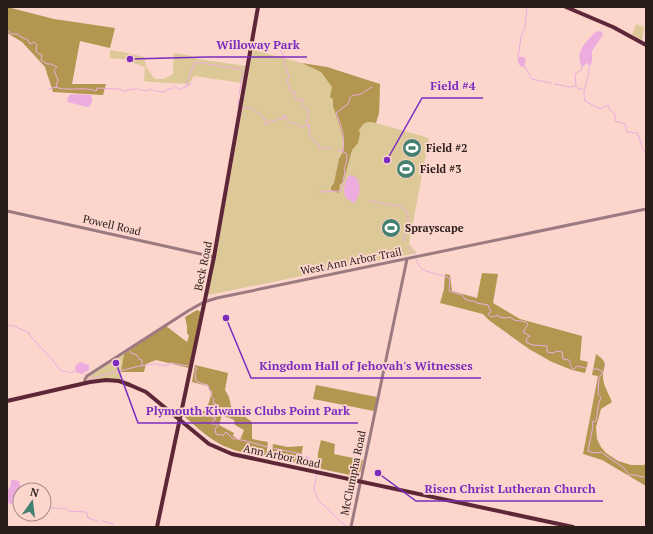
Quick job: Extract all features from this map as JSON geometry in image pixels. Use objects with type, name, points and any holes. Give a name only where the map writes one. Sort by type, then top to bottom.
[{"type":"main road","name":"Beck Road","points":[[157,527],[214,257],[258,7]]},
{"type":"main road","points":[[566,7],[613,27],[646,45]]},
{"type":"main road","name":"Ann Arbor Road","points":[[7,401],[85,383],[106,380],[119,381],[130,384],[150,395],[209,444],[224,452],[241,457],[573,527]]},
{"type":"street","name":"West Ann Arbor Trail","points":[[85,383],[86,377],[175,319],[204,302],[274,286],[646,209]]},
{"type":"street","name":"Powell Road","points":[[7,211],[214,257]]},
{"type":"street","name":"McClumpha Road","points":[[351,527],[407,259]]},
{"type":"shaded area","points":[[7,7],[54,19],[115,28],[110,48],[80,41],[72,84],[106,84],[103,95],[53,92],[45,67],[22,42],[7,33]]},
{"type":"shaded area","points":[[636,24],[644,27],[642,40],[632,35]]},
{"type":"shaded area","points":[[599,31],[602,32],[603,35],[592,51],[592,61],[590,67],[587,63],[582,67],[579,59],[580,52],[593,34]]},
{"type":"shaded area","points":[[110,50],[144,57],[146,67],[155,79],[164,79],[173,74],[174,53],[187,55],[198,59],[246,66],[242,83],[194,76],[189,84],[152,82],[144,81],[145,67],[123,59],[110,58]]},
{"type":"shaded area","points":[[253,50],[380,84],[379,113],[376,123],[429,138],[409,244],[417,253],[208,295]]},
{"type":"shaded area","points":[[518,57],[523,57],[526,59],[524,67],[520,66]]},
{"type":"shaded area","points":[[302,63],[327,67],[380,84],[379,113],[376,123],[366,123],[362,125],[359,130],[360,134],[358,143],[352,150],[343,183],[340,184],[339,193],[331,190],[343,147],[343,138],[333,106],[333,99],[330,97],[332,87],[321,72]]},
{"type":"shaded area","points":[[71,94],[91,95],[92,101],[89,107],[68,102],[67,98]]},
{"type":"shaded area","points":[[351,175],[358,180],[360,188],[354,203],[346,198],[344,193],[346,181]]},
{"type":"shaded area","points":[[482,273],[498,274],[493,303],[520,319],[582,336],[580,360],[588,362],[585,373],[572,370],[552,362],[529,349],[490,321],[483,314],[440,303],[444,289],[445,274],[450,275],[452,291],[477,298]]},
{"type":"shaded area","points":[[197,310],[201,312],[189,368],[156,360],[146,364],[144,372],[121,372],[124,354],[166,326],[187,342],[189,336],[187,333],[185,317]]},
{"type":"shaded area","points":[[124,354],[120,380],[103,378],[87,380],[87,378]]},
{"type":"shaded area","points":[[596,354],[605,364],[603,380],[612,402],[601,409],[596,427],[597,439],[606,453],[618,461],[631,465],[644,465],[646,463],[646,486],[602,460],[583,454],[598,376],[592,375]]},
{"type":"shaded area","points":[[80,362],[89,365],[89,370],[81,374],[76,372],[75,366]]},
{"type":"shaded area","points":[[195,365],[228,373],[225,390],[229,397],[232,411],[240,413],[252,422],[252,439],[268,442],[266,457],[238,451],[223,445],[206,435],[185,417],[187,409],[205,411],[211,395],[208,386],[192,382]],"holes":[[[222,415],[234,420],[235,425],[244,430],[240,440],[233,436],[234,433],[219,425]]]},
{"type":"shaded area","points":[[316,385],[377,397],[374,411],[313,399]]},
{"type":"shaded area","points":[[321,440],[335,444],[334,454],[363,460],[359,477],[317,468]]},
{"type":"shaded area","points":[[273,444],[288,447],[303,446],[300,464],[271,458]]},
{"type":"shaded area","points":[[306,455],[313,461],[313,465],[311,467],[307,465],[305,461]]},
{"type":"shaded area","points":[[11,480],[19,481],[12,482],[12,504],[7,502],[7,488],[9,489]]},
{"type":"waterway","points":[[518,57],[521,37],[525,27],[527,7]]},
{"type":"waterway","points":[[7,30],[11,34],[18,34],[28,40],[30,44],[34,42],[37,45],[36,51],[42,55],[41,60],[47,64],[57,67],[54,70],[58,80],[56,87]]},
{"type":"waterway","points":[[280,49],[283,54],[285,65]]},
{"type":"waterway","points":[[187,86],[186,81],[188,80],[195,62],[241,69],[243,72],[239,95]]},
{"type":"waterway","points":[[523,64],[532,79],[551,83]]},
{"type":"waterway","points":[[285,66],[289,75],[287,81],[290,86],[289,88],[291,91],[295,92],[294,96],[296,100],[303,99],[302,106],[304,108]]},
{"type":"waterway","points":[[576,85],[575,74],[581,70],[582,67]]},
{"type":"waterway","points":[[589,67],[584,92],[585,101],[600,109],[605,106],[609,106],[609,109],[615,114],[615,121],[625,124],[627,132],[637,133],[643,150],[646,151]]},
{"type":"waterway","points":[[156,91],[164,92],[175,86],[179,90],[191,84]]},
{"type":"waterway","points":[[555,84],[570,87],[575,86],[579,89],[583,89]]},
{"type":"waterway","points":[[56,87],[96,91],[97,88],[116,89]]},
{"type":"waterway","points":[[49,89],[56,87]]},
{"type":"waterway","points":[[343,152],[344,142],[336,113],[348,104],[352,96],[362,93],[372,87]]},
{"type":"waterway","points":[[117,89],[125,92],[127,90],[137,89]]},
{"type":"waterway","points":[[141,90],[147,91],[151,89],[154,91]]},
{"type":"waterway","points":[[238,107],[239,98]]},
{"type":"waterway","points":[[242,108],[252,108]]},
{"type":"waterway","points":[[305,108],[307,109],[308,116]]},
{"type":"waterway","points":[[253,109],[263,117]]},
{"type":"waterway","points":[[273,121],[277,120],[278,118],[284,119],[283,115],[287,117],[287,119]]},
{"type":"waterway","points":[[308,118],[306,121],[309,126],[310,136]]},
{"type":"waterway","points":[[263,119],[266,120],[265,123],[267,125],[271,120]]},
{"type":"waterway","points":[[287,122],[298,124]]},
{"type":"waterway","points":[[299,126],[306,125],[309,127]]},
{"type":"waterway","points":[[311,137],[318,144],[319,148],[322,147]]},
{"type":"waterway","points":[[324,148],[331,148]]},
{"type":"waterway","points":[[338,150],[346,153],[347,157],[341,191]]},
{"type":"waterway","points":[[319,192],[341,191]]},
{"type":"waterway","points":[[370,201],[401,206],[406,210],[408,221],[403,240],[404,242]]},
{"type":"waterway","points":[[407,246],[415,255]]},
{"type":"waterway","points":[[416,259],[419,266],[423,270],[450,278],[449,291],[462,295],[465,299],[470,301],[488,305],[491,312],[488,314],[491,317],[498,315],[499,317],[510,317],[514,320],[526,322],[528,324],[523,332],[530,336],[526,339],[527,343],[547,346],[547,352],[562,352],[563,359],[569,360],[571,367],[574,369],[577,366],[586,368]]},
{"type":"waterway","points":[[7,323],[10,326],[16,326],[29,333],[61,371],[68,372]]},
{"type":"waterway","points":[[130,351],[142,360],[142,366]]},
{"type":"waterway","points":[[83,373],[89,379],[151,364],[169,365],[171,362],[188,366]]},
{"type":"waterway","points":[[195,367],[197,368],[195,373],[196,381],[208,385],[209,390],[212,392],[211,396],[214,399],[213,403],[219,405],[215,411],[212,412],[212,417],[216,419],[212,422],[212,424],[217,424],[218,426],[215,429],[216,434],[221,434],[223,436],[226,432],[232,438],[241,440]]},
{"type":"waterway","points":[[593,369],[598,369],[603,372],[599,378],[598,394],[601,398],[596,421],[592,422],[593,426],[588,451],[594,453],[601,452],[624,468],[629,475],[646,477]]},
{"type":"waterway","points":[[70,373],[77,370]]},
{"type":"waterway","points":[[242,440],[268,447]]},
{"type":"waterway","points":[[273,448],[301,454],[301,456]]},
{"type":"waterway","points":[[317,474],[314,489],[319,501],[337,518]]},
{"type":"waterway","points":[[52,507],[61,509],[66,508],[69,511],[86,512],[88,518],[98,521]]},
{"type":"waterway","points":[[338,519],[347,527]]},
{"type":"waterway","points":[[102,521],[113,524],[113,527]]},
{"type":"place","name":"Willoway Park","points":[[130,59]]},
{"type":"place","name":"Field #2","points":[[412,148]]},
{"type":"place","name":"Field #4","points":[[387,160]]},
{"type":"place","name":"Field #3","points":[[406,169]]},
{"type":"place","name":"Sprayscape","points":[[391,228]]},
{"type":"place","name":"Kingdom Hall of Jehovah's Witnesses","points":[[226,318]]},
{"type":"place","name":"Plymouth Kiwanis Clubs Point Park","points":[[116,363]]},
{"type":"place","name":"Risen Christ Lutheran Church","points":[[378,473]]}]
